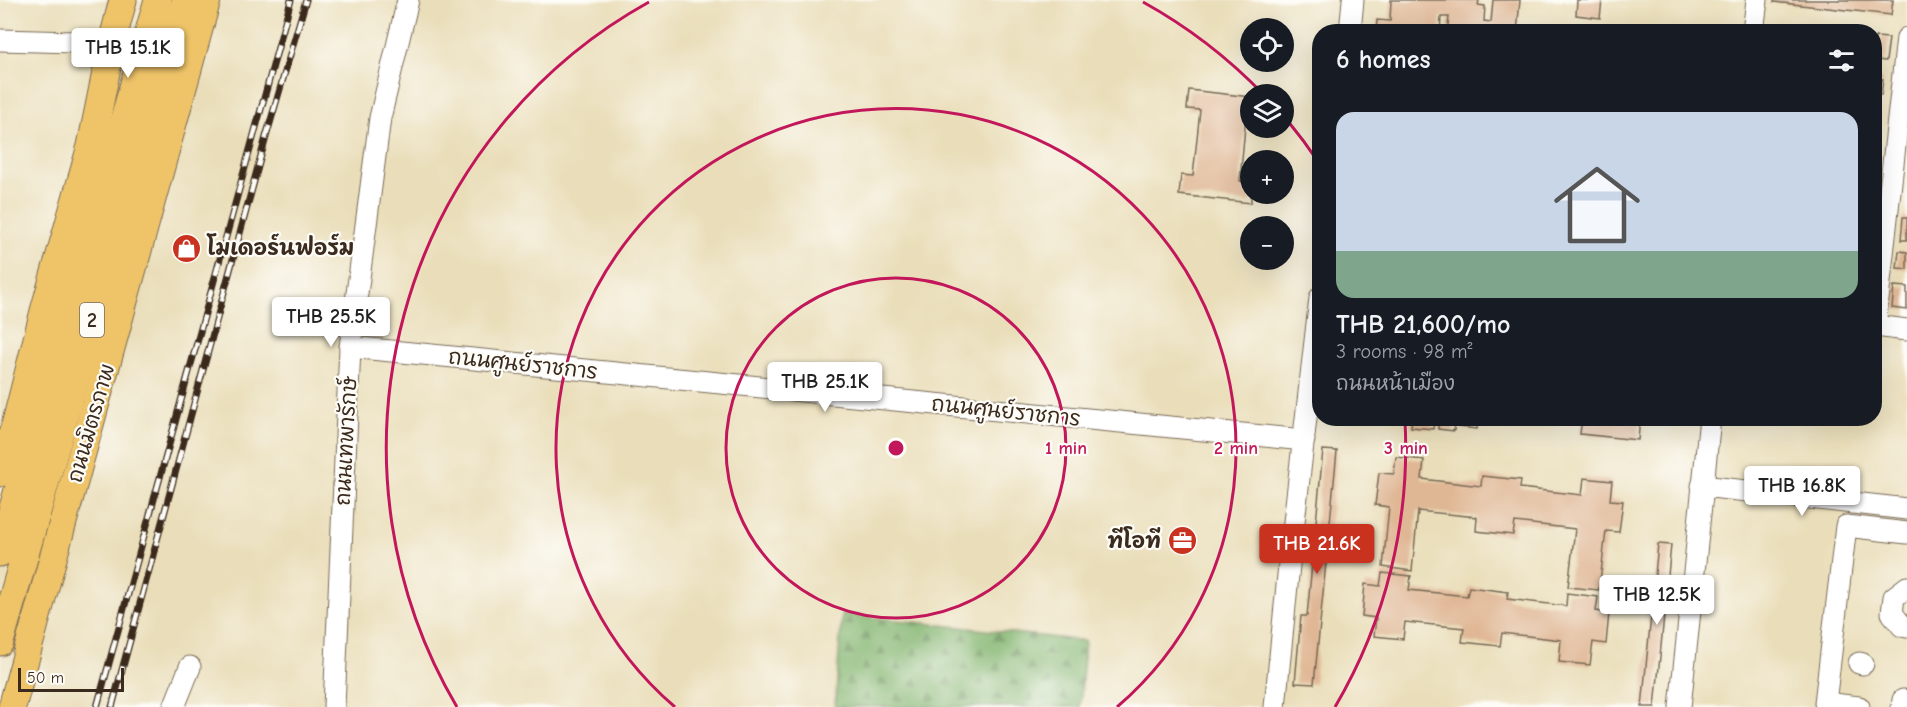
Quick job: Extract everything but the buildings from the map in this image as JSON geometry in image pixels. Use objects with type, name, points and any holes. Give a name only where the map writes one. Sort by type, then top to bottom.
[{"type":"main road","points":[[98,121],[112,43],[123,0]]},
{"type":"main road","points":[[0,472],[16,422],[44,311],[98,121],[136,0]]},
{"type":"main road","name":"2","points":[[0,553],[158,0]]},
{"type":"main road","name":"ถนนมิตรภาพ","points":[[0,642],[155,98],[186,0]]},
{"type":"main road","name":"ถนนมิตรภาพ","points":[[12,707],[207,0]]},
{"type":"street","name":"ถนนเทพารักษ์","points":[[334,707],[350,347],[380,118],[408,0]]},
{"type":"street","points":[[1351,24],[1353,0]]},
{"type":"street","points":[[1754,24],[1757,0]]},
{"type":"street","points":[[1882,263],[1907,38]]},
{"type":"street","points":[[0,40],[112,43]]},
{"type":"street","points":[[1882,327],[1907,330]]},
{"type":"street","name":"ถนนศูนย์ราชการ","points":[[350,347],[1304,440]]},
{"type":"street","points":[[1275,707],[1312,369]]},
{"type":"street","points":[[1680,707],[1709,426]]},
{"type":"street","points":[[1702,486],[1907,509]]},
{"type":"street","points":[[1859,707],[1825,703],[1846,526],[1907,533]]},
{"type":"street","points":[[1907,587],[1894,597],[1892,613],[1902,626],[1907,627]]},
{"type":"street","points":[[174,707],[190,667]]},
{"type":"green space","points":[[842,614],[1085,641],[1080,707],[835,707]]},
{"type":"railway","points":[[97,707],[291,0]]},
{"type":"railway","points":[[112,707],[266,137],[306,0]]},
{"type":"place","name":"โมเดอร์นฟอร์ม","points":[[186,248]]},
{"type":"place","name":"ทีโอที","points":[[1182,541]]}]
